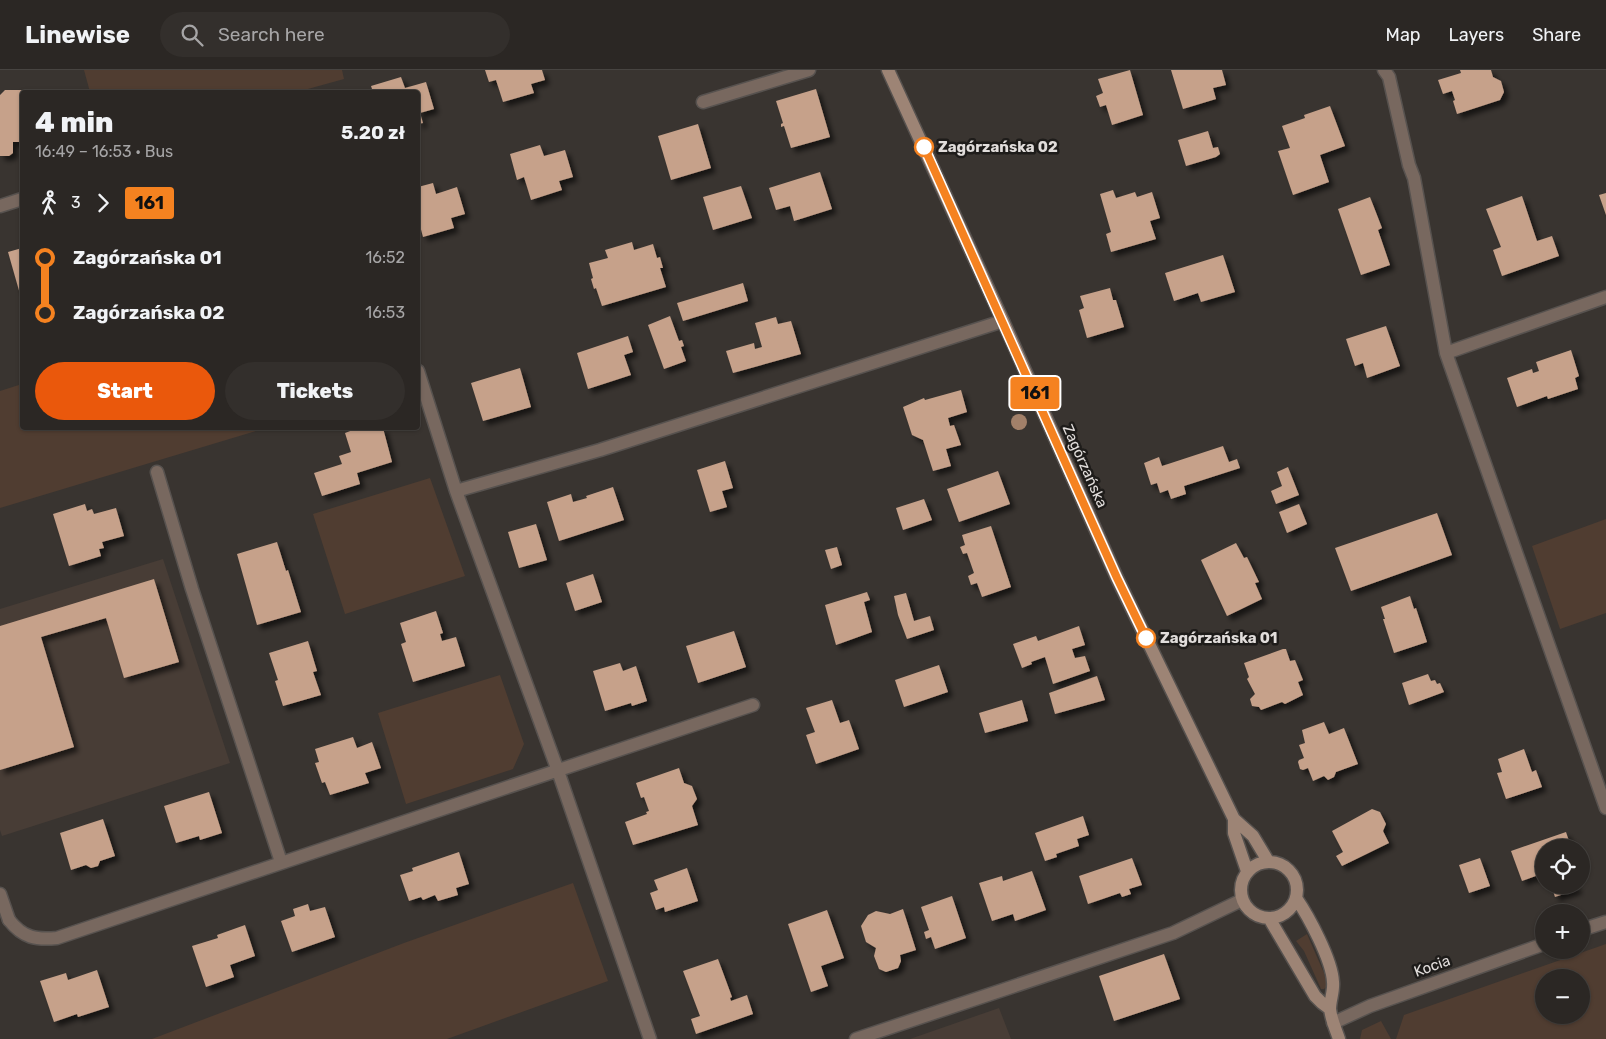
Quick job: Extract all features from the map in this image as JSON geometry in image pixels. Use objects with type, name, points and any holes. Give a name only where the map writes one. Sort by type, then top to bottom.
[{"type":"street","points":[[703,102],[809,70]]},
{"type":"street","name":"Zagórzańska","points":[[888,70],[1003,321],[1117,578],[1234,818],[1234,833],[1247,871]]},
{"type":"street","points":[[1384,70],[1389,76],[1409,165],[1414,178],[1446,353],[1606,808]]},
{"type":"street","points":[[0,206],[20,200]]},
{"type":"street","points":[[1446,353],[1606,297]]},
{"type":"street","points":[[456,491],[600,450],[1003,321]]},
{"type":"street","points":[[420,376],[456,491],[558,770],[650,1039]]},
{"type":"street","points":[[157,472],[192,589],[281,862]]},
{"type":"street","points":[[0,894],[9,920],[17,931],[42,939],[57,938],[754,705]]},
{"type":"street","name":"Zagórzańska","points":[[1234,818],[1253,836],[1268,861]]},
{"type":"street","points":[[1268,861],[1283,865],[1290,871],[1295,879],[1297,888],[1296,898],[1286,914],[1277,918],[1260,917],[1253,914],[1246,907],[1240,892],[1241,883],[1247,871],[1256,864],[1268,861]]},
{"type":"street","points":[[1296,898],[1330,966],[1333,982],[1333,997],[1330,1008],[1339,1039]]},
{"type":"street","points":[[856,1039],[1173,933],[1242,900]]},
{"type":"street","points":[[1269,918],[1315,996],[1330,1008]]},
{"type":"street","points":[[1590,927],[1606,922]]},
{"type":"street","name":"Kocia","points":[[1334,1023],[1370,1006],[1535,947]]},
{"type":"shaded area","points":[[84,70],[342,70],[344,79],[304,90],[89,90]]},
{"type":"shaded area","points":[[20,385],[20,430],[259,430],[0,508],[0,391]]},
{"type":"shaded area","points":[[430,478],[465,576],[345,614],[313,514]]},
{"type":"shaded area","points":[[1606,519],[1606,613],[1560,629],[1532,546]]},
{"type":"shaded area","points":[[163,559],[230,763],[2,836],[0,830],[0,609]]},
{"type":"shaded area","points":[[500,675],[524,744],[513,769],[406,804],[378,713]]},
{"type":"shaded area","points":[[573,883],[608,981],[447,1039],[152,1039],[404,943]]},
{"type":"shaded area","points":[[1307,934],[1324,973],[1327,986],[1324,989],[1321,989],[1304,951],[1296,941]]},
{"type":"shaded area","points":[[1606,944],[1606,1039],[1396,1039],[1404,1015],[1563,959],[1590,959],[1590,950]]},
{"type":"shaded area","points":[[999,1008],[1011,1039],[910,1039]]},
{"type":"shaded area","points":[[1381,1021],[1391,1039],[1360,1039],[1362,1030]]},
{"type":"building","points":[[485,70],[542,70],[545,80],[531,84],[534,93],[503,102],[496,80],[489,82]]},
{"type":"building","points":[[1130,70],[1143,115],[1112,125],[1106,105],[1100,107],[1096,96],[1103,93],[1098,79]]},
{"type":"building","points":[[1171,70],[1222,70],[1226,85],[1213,88],[1216,99],[1183,109]]},
{"type":"building","points":[[1460,70],[1491,70],[1493,77],[1501,81],[1504,92],[1500,100],[1457,114],[1452,91],[1443,94],[1438,80],[1461,73]]},
{"type":"building","points":[[401,77],[405,88],[426,82],[434,109],[420,113],[420,90],[372,90],[371,86]]},
{"type":"building","points":[[816,89],[830,137],[791,148],[784,126],[781,127],[783,123],[776,101]]},
{"type":"building","points":[[5,90],[20,90],[20,142],[13,142],[13,153],[9,156],[0,156],[0,95]]},
{"type":"building","points":[[1330,106],[1345,146],[1320,155],[1329,182],[1293,195],[1278,151],[1290,148],[1282,126],[1305,118],[1304,115]]},
{"type":"building","points":[[420,113],[423,123],[420,124]]},
{"type":"building","points":[[698,124],[711,168],[671,180],[658,136]]},
{"type":"building","points":[[1208,131],[1213,148],[1218,147],[1220,154],[1186,166],[1178,140]]},
{"type":"building","points":[[540,145],[544,156],[565,150],[573,177],[559,181],[562,190],[531,200],[524,177],[517,180],[510,154]]},
{"type":"building","points":[[820,172],[832,209],[794,221],[790,206],[776,210],[769,188]]},
{"type":"building","points":[[433,183],[436,194],[457,187],[465,214],[451,218],[454,228],[423,237],[420,226],[420,186]]},
{"type":"building","points":[[741,186],[752,218],[713,230],[703,197]]},
{"type":"building","points":[[1113,190],[1116,198],[1135,192],[1137,197],[1152,192],[1160,218],[1150,221],[1156,239],[1111,252],[1106,234],[1111,232],[1100,194]]},
{"type":"building","points":[[1606,193],[1606,215],[1599,195]]},
{"type":"building","points":[[1522,196],[1537,241],[1552,236],[1559,256],[1502,276],[1493,250],[1501,247],[1486,209]]},
{"type":"building","points":[[1370,197],[1382,228],[1378,230],[1390,265],[1361,275],[1338,209]]},
{"type":"building","points":[[632,242],[634,250],[653,244],[657,258],[660,257],[663,268],[660,268],[666,287],[602,306],[596,288],[594,289],[589,263],[608,258],[605,250]]},
{"type":"building","points":[[20,249],[20,294],[8,252]]},
{"type":"building","points":[[1223,255],[1235,292],[1201,302],[1198,293],[1174,301],[1165,273]]},
{"type":"building","points":[[743,283],[748,301],[683,321],[677,303]]},
{"type":"building","points":[[1110,288],[1113,300],[1116,300],[1124,327],[1087,338],[1079,310],[1084,308],[1080,296]]},
{"type":"building","points":[[670,316],[679,341],[682,340],[684,346],[681,347],[686,361],[664,369],[648,325]]},
{"type":"building","points":[[776,317],[778,324],[791,321],[801,354],[733,373],[726,351],[754,343],[755,349],[762,347],[755,323]]},
{"type":"building","points":[[1386,326],[1400,366],[1367,378],[1363,363],[1355,366],[1346,339]]},
{"type":"building","points":[[628,336],[633,352],[624,355],[631,375],[588,389],[577,353]]},
{"type":"building","points":[[1571,350],[1579,376],[1575,378],[1578,389],[1548,399],[1547,396],[1517,407],[1507,378],[1532,369],[1533,373],[1539,371],[1536,362]]},
{"type":"building","points":[[520,368],[531,407],[483,421],[471,383]]},
{"type":"building","points":[[961,390],[967,412],[948,418],[950,426],[954,425],[961,445],[946,449],[951,466],[933,471],[923,440],[912,435],[903,407],[924,398],[925,400]]},
{"type":"building","points":[[353,430],[384,430],[392,462],[357,473],[360,484],[322,496],[314,473],[342,464],[339,456],[351,452],[345,433]]},
{"type":"building","points":[[1223,446],[1229,462],[1237,459],[1240,468],[1184,486],[1186,494],[1171,499],[1168,490],[1160,493],[1157,483],[1151,485],[1144,463],[1159,457],[1162,466]]},
{"type":"building","points":[[725,461],[733,488],[722,491],[727,507],[710,512],[697,470]]},
{"type":"building","points":[[1288,467],[1299,495],[1276,504],[1271,491],[1282,486],[1277,472]]},
{"type":"building","points":[[998,471],[1010,504],[959,522],[947,489]]},
{"type":"building","points":[[613,487],[624,520],[559,541],[547,502],[571,494],[573,502]]},
{"type":"building","points":[[924,499],[932,520],[903,530],[896,508]]},
{"type":"building","points":[[85,504],[87,511],[92,509],[94,514],[116,508],[124,536],[102,542],[104,548],[99,549],[101,556],[69,566],[53,514]]},
{"type":"building","points":[[1299,504],[1307,524],[1287,533],[1279,512]]},
{"type":"building","points":[[1437,513],[1452,555],[1351,591],[1335,548]]},
{"type":"building","points":[[536,524],[547,560],[519,568],[508,532]]},
{"type":"building","points":[[991,526],[1011,587],[982,597],[977,583],[971,585],[968,576],[974,573],[967,553],[963,554],[960,547],[965,545],[962,535]]},
{"type":"building","points":[[277,542],[301,612],[257,625],[237,554]]},
{"type":"building","points":[[1236,543],[1244,558],[1247,557],[1259,582],[1255,583],[1262,599],[1227,616],[1201,560]]},
{"type":"building","points":[[837,547],[842,565],[831,569],[825,550]]},
{"type":"building","points":[[593,574],[602,602],[575,611],[566,583]]},
{"type":"building","points":[[154,579],[179,662],[124,678],[106,618],[41,637],[74,747],[0,770],[0,626]]},
{"type":"building","points":[[867,592],[870,600],[864,602],[872,632],[836,645],[825,605]]},
{"type":"building","points":[[906,593],[914,621],[930,616],[934,630],[907,639],[898,615],[894,596]]},
{"type":"building","points":[[1410,596],[1427,642],[1394,653],[1381,607]]},
{"type":"building","points":[[436,611],[443,633],[440,634],[442,641],[456,637],[465,666],[413,682],[401,644],[406,642],[400,623]]},
{"type":"building","points":[[1079,626],[1085,645],[1072,649],[1075,658],[1085,656],[1090,671],[1053,684],[1045,657],[1031,662],[1032,664],[1022,668],[1013,644],[1036,636],[1038,641]]},
{"type":"building","points":[[734,631],[746,667],[698,683],[686,646]]},
{"type":"building","points":[[308,641],[317,671],[313,672],[321,695],[283,706],[275,681],[278,680],[269,653]]},
{"type":"building","points":[[1286,649],[1290,661],[1295,660],[1303,680],[1298,682],[1303,695],[1285,704],[1282,702],[1261,710],[1259,707],[1252,706],[1250,699],[1255,694],[1247,679],[1249,677],[1244,663]]},
{"type":"building","points":[[620,663],[623,671],[636,666],[647,701],[632,706],[631,703],[605,711],[593,671]]},
{"type":"building","points":[[939,665],[948,692],[904,707],[895,680]]},
{"type":"building","points":[[1428,674],[1431,681],[1435,680],[1437,684],[1440,683],[1444,692],[1409,705],[1402,683]]},
{"type":"building","points":[[1097,676],[1105,700],[1055,714],[1049,693]]},
{"type":"building","points":[[832,700],[840,723],[849,720],[859,749],[816,764],[806,735],[815,732],[806,708]]},
{"type":"building","points":[[1022,700],[1028,721],[985,733],[979,713]]},
{"type":"building","points":[[1324,722],[1329,734],[1344,728],[1358,764],[1336,772],[1334,777],[1328,780],[1324,776],[1313,781],[1308,768],[1300,769],[1298,762],[1304,758],[1299,745],[1305,743],[1302,730]]},
{"type":"building","points":[[353,737],[357,748],[372,742],[381,768],[365,773],[369,783],[330,795],[325,782],[322,783],[315,763],[319,762],[315,749]]},
{"type":"building","points":[[1524,749],[1532,772],[1536,770],[1542,787],[1506,799],[1497,773],[1502,772],[1498,759]]},
{"type":"building","points":[[679,768],[684,783],[692,786],[697,799],[692,806],[698,825],[633,845],[625,822],[647,814],[646,812],[649,811],[644,797],[641,798],[636,783]]},
{"type":"building","points":[[209,792],[222,833],[200,840],[199,836],[176,843],[164,806]]},
{"type":"building","points":[[1372,809],[1380,812],[1386,824],[1383,831],[1389,843],[1342,866],[1336,856],[1343,852],[1332,831]]},
{"type":"building","points":[[1083,816],[1089,835],[1077,839],[1079,846],[1056,854],[1057,857],[1045,861],[1035,833]]},
{"type":"building","points":[[103,819],[115,856],[100,861],[98,866],[91,868],[86,865],[71,870],[60,833]]},
{"type":"building","points":[[1566,832],[1568,839],[1546,839]]},
{"type":"building","points":[[1535,843],[1535,876],[1522,881],[1511,851]]},
{"type":"building","points":[[459,852],[469,884],[456,888],[458,895],[438,901],[435,895],[423,900],[421,897],[409,901],[400,875],[413,871],[412,868]]},
{"type":"building","points":[[1132,858],[1142,885],[1129,889],[1131,894],[1122,897],[1120,893],[1088,904],[1079,876]]},
{"type":"building","points":[[1480,858],[1490,886],[1469,893],[1459,865]]},
{"type":"building","points":[[687,868],[698,901],[665,912],[664,907],[656,910],[650,893],[658,890],[654,880]]},
{"type":"building","points":[[1032,871],[1046,910],[1015,921],[1013,914],[992,921],[979,883],[1002,876],[1003,881]]},
{"type":"building","points":[[952,896],[966,938],[935,949],[931,937],[926,939],[924,932],[929,930],[921,907]]},
{"type":"building","points":[[308,904],[310,911],[325,907],[335,937],[292,952],[281,921],[295,916],[293,909]]},
{"type":"building","points":[[903,909],[916,950],[900,955],[901,961],[898,968],[886,972],[879,969],[874,956],[876,948],[866,942],[861,926],[868,915],[876,911],[890,914]]},
{"type":"building","points":[[827,910],[844,958],[821,966],[828,986],[811,992],[788,924]]},
{"type":"building","points":[[245,925],[255,956],[230,965],[234,977],[206,987],[192,946],[218,938],[217,935]]},
{"type":"building","points":[[1164,954],[1180,999],[1114,1021],[1099,976]]},
{"type":"building","points":[[718,959],[732,997],[730,998],[731,1001],[747,995],[753,1014],[696,1034],[691,1019],[700,1016],[683,971]]},
{"type":"building","points":[[97,970],[109,1007],[78,1017],[77,1014],[54,1022],[40,981],[66,973],[68,980]]},
{"type":"bus line","name":"161","points":[[924,147],[1117,578],[1146,638]]},
{"type":"place","name":"Zagórzańska 02","points":[[924,147]]},
{"type":"place","name":"Zagórzańska 01","points":[[1146,638]]}]
